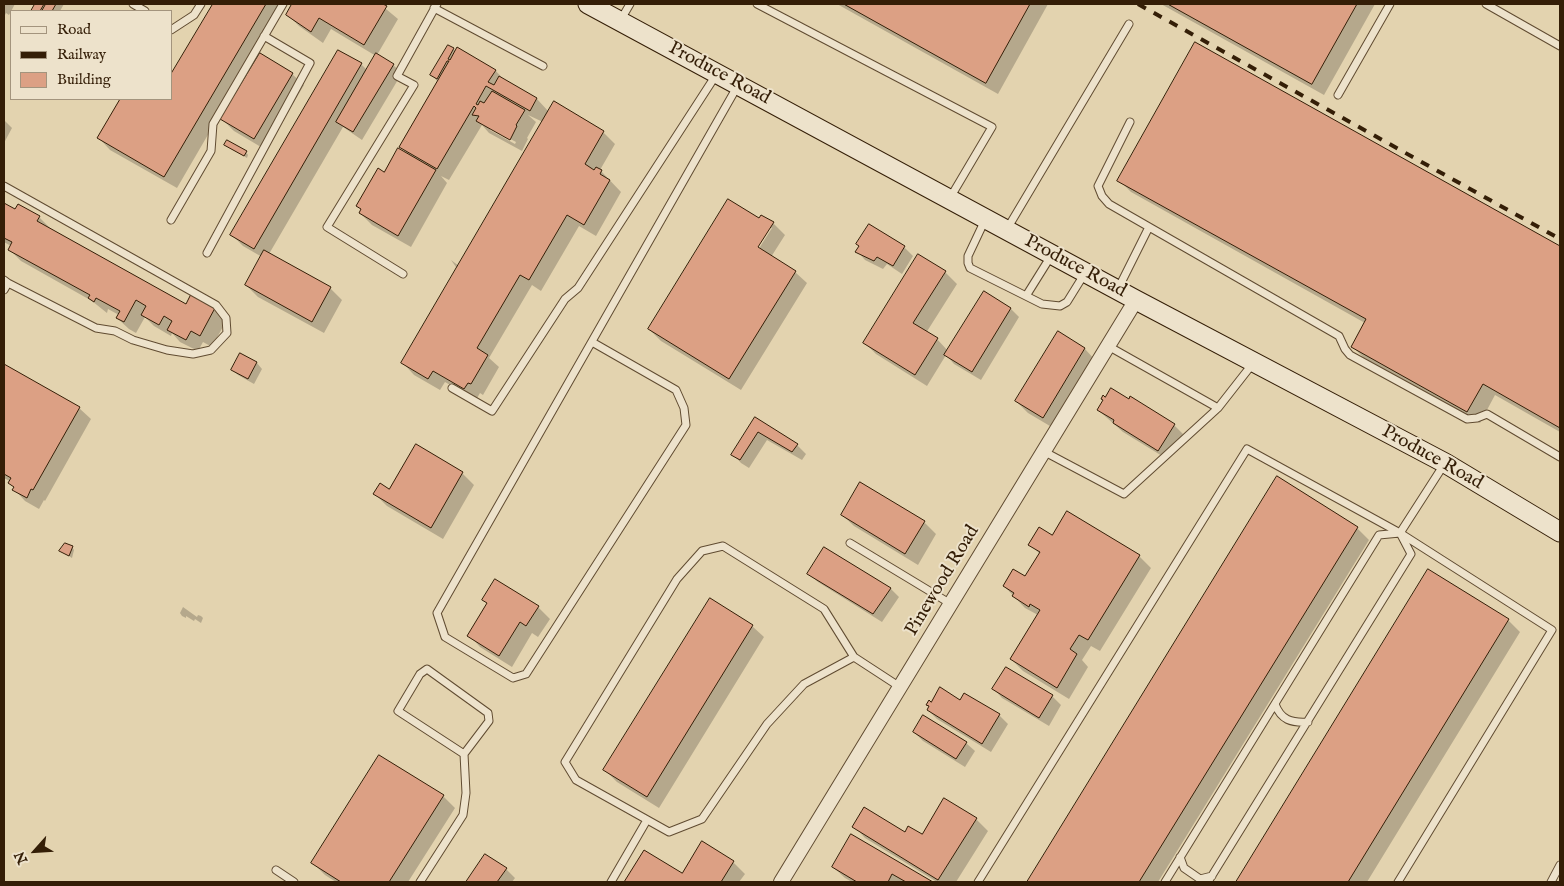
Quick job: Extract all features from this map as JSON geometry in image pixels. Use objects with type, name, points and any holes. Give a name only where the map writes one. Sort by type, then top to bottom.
[{"type":"street","name":"Produce Road","points":[[591,4],[1136,300],[1446,463],[1560,532]]},
{"type":"street","name":"Pinewood Road","points":[[781,882],[1136,300]]},
{"type":"lane","points":[[172,28],[194,15],[201,4]]},
{"type":"lane","points":[[172,220],[211,151],[213,124],[283,4]]},
{"type":"lane","points":[[620,21],[630,4]]},
{"type":"lane","points":[[757,4],[992,127],[950,198]]},
{"type":"lane","points":[[1338,95],[1390,4]]},
{"type":"lane","points":[[1486,4],[1560,46]]},
{"type":"lane","points":[[403,274],[327,227],[414,85],[397,76],[435,6],[543,66]]},
{"type":"lane","points":[[1007,230],[1129,24]]},
{"type":"lane","points":[[207,252],[310,64],[264,36]]},
{"type":"lane","points":[[452,388],[492,411],[565,299],[578,288],[718,73]]},
{"type":"lane","points":[[592,342],[676,390],[684,408],[686,425],[526,674],[513,678],[445,637],[437,613],[739,84]]},
{"type":"lane","points":[[1130,122],[1098,186],[1102,196],[1109,204],[1339,336],[1345,350],[1350,355],[1467,419],[1487,414],[1560,457]]},
{"type":"lane","points":[[4,186],[216,305],[226,318],[227,333],[211,350],[194,354],[167,350],[133,340],[115,332],[96,328],[6,281],[4,290]]},
{"type":"lane","points":[[986,218],[968,256],[970,268],[1042,304],[1060,306],[1067,302],[1086,272]]},
{"type":"lane","points":[[1118,290],[1149,227]]},
{"type":"lane","points":[[1026,296],[1052,254]]},
{"type":"lane","points":[[1108,346],[1218,408]]},
{"type":"lane","points":[[1043,452],[1124,494],[1218,408],[1254,362]]},
{"type":"lane","points":[[978,882],[1247,449],[1400,533],[1552,630],[1398,882]]},
{"type":"lane","points":[[1400,533],[1446,463]]},
{"type":"lane","points":[[1165,882],[1378,535],[1400,533]]},
{"type":"lane","points":[[1180,858],[1184,868],[1200,879],[1210,879],[1411,554],[1400,533]]},
{"type":"lane","points":[[850,543],[951,604]]},
{"type":"lane","points":[[854,657],[804,684],[767,724],[702,819],[669,832],[576,780],[565,762],[677,579],[702,552],[723,546],[824,609],[854,657],[900,688]]},
{"type":"lane","points":[[420,882],[463,815],[466,793],[464,754],[489,721],[488,713],[427,670],[424,671],[420,674],[398,711],[464,754]]},
{"type":"lane","points":[[1274,704],[1278,714],[1294,723],[1308,722]]},
{"type":"lane","points":[[611,882],[648,820]]},
{"type":"lane","points":[[1551,882],[1560,865]]},
{"type":"lane","points":[[276,870],[294,882]]},
{"type":"building","points":[[35,4],[44,4],[41,10],[32,10]]},
{"type":"building","points":[[46,4],[56,4],[53,10],[43,10]]},
{"type":"building","points":[[213,4],[266,4],[164,177],[97,138],[119,100],[172,100],[172,72]]},
{"type":"building","points":[[292,4],[383,4],[387,6],[364,45],[319,18],[311,32],[286,15]]},
{"type":"building","points":[[844,4],[1030,4],[986,83]]},
{"type":"building","points":[[1168,4],[1357,4],[1312,84]]},
{"type":"building","points":[[1195,42],[1560,246],[1560,428],[1483,384],[1467,412],[1351,347],[1366,319],[1117,181]]},
{"type":"building","points":[[448,45],[454,48],[448,59],[450,60],[457,47],[496,70],[488,82],[494,85],[499,76],[537,98],[530,111],[486,86],[476,104],[478,105],[480,101],[484,103],[492,91],[525,110],[510,140],[476,121],[479,116],[472,115],[476,108],[474,106],[437,169],[399,147],[449,61],[447,61],[437,79],[430,75]]},
{"type":"building","points":[[338,50],[362,63],[254,249],[230,235]]},
{"type":"building","points":[[260,53],[293,73],[254,139],[220,119]]},
{"type":"building","points":[[376,53],[394,64],[353,132],[336,122]]},
{"type":"building","points":[[554,101],[604,131],[585,164],[594,170],[596,167],[602,170],[600,174],[610,180],[584,225],[567,215],[529,280],[520,275],[477,348],[488,355],[471,384],[468,383],[464,389],[433,371],[428,379],[401,363]]},
{"type":"building","points":[[227,140],[247,151],[244,156],[224,145]]},
{"type":"building","points":[[398,148],[436,170],[398,236],[359,213],[361,209],[356,206],[378,168],[384,172]]},
{"type":"building","points":[[728,199],[759,218],[761,215],[774,222],[758,247],[796,271],[729,379],[648,329]]},
{"type":"building","points":[[4,203],[15,209],[18,204],[40,216],[37,221],[186,304],[191,294],[215,308],[200,336],[191,331],[186,340],[167,330],[172,321],[164,316],[159,325],[141,315],[146,306],[136,300],[124,322],[116,318],[120,311],[96,298],[94,302],[88,298],[90,295],[8,250],[12,242],[4,238]]},
{"type":"building","points":[[869,224],[905,246],[893,266],[877,257],[874,261],[855,252],[859,246],[856,244]]},
{"type":"building","points":[[264,250],[331,287],[312,322],[245,285]]},
{"type":"building","points":[[918,254],[946,271],[913,323],[938,338],[915,375],[863,343]]},
{"type":"building","points":[[984,291],[1011,308],[972,372],[944,355]]},
{"type":"building","points":[[1058,331],[1085,348],[1043,418],[1015,401]]},
{"type":"building","points":[[240,353],[257,362],[248,379],[231,370]]},
{"type":"building","points":[[4,364],[80,407],[27,498],[12,490],[14,487],[8,483],[11,478],[4,474]]},
{"type":"building","points":[[1111,388],[1129,399],[1130,396],[1175,424],[1158,451],[1113,423],[1114,420],[1097,410],[1103,400],[1101,399],[1103,395],[1105,397]]},
{"type":"building","points":[[755,417],[798,444],[792,452],[758,432],[740,460],[731,455]]},
{"type":"building","points":[[416,444],[463,472],[431,528],[373,494],[380,483],[389,489]]},
{"type":"building","points":[[1277,476],[1358,527],[1139,882],[1027,882]]},
{"type":"building","points":[[860,482],[925,521],[905,554],[841,515]]},
{"type":"building","points":[[1067,511],[1140,555],[1088,640],[1079,635],[1070,649],[1077,654],[1057,688],[1010,659],[1040,610],[1030,604],[1029,607],[1012,596],[1014,593],[1003,586],[1013,569],[1025,576],[1040,552],[1028,545],[1039,527],[1052,535]]},
{"type":"building","points":[[65,543],[73,546],[69,556],[59,551]]},
{"type":"building","points":[[824,547],[891,588],[873,614],[807,574]]},
{"type":"building","points":[[1428,569],[1509,619],[1348,882],[1236,882]]},
{"type":"building","points":[[495,579],[539,606],[526,626],[520,622],[499,656],[467,636],[487,603],[482,600]]},
{"type":"building","points":[[710,598],[753,625],[647,797],[603,770]]},
{"type":"building","points":[[1006,667],[1053,695],[1039,718],[992,689]]},
{"type":"building","points":[[940,687],[960,700],[964,693],[1000,714],[982,744],[927,710],[929,706],[926,705],[929,700],[931,702]]},
{"type":"building","points":[[923,715],[967,742],[956,759],[913,732]]},
{"type":"building","points":[[379,755],[444,795],[389,882],[341,882],[311,863]]},
{"type":"building","points":[[944,798],[977,818],[938,880],[852,827],[864,807],[905,832],[908,826],[922,834]]},
{"type":"building","points":[[851,834],[933,882],[906,882],[892,874],[888,882],[857,882],[832,867]]},
{"type":"building","points":[[702,841],[734,861],[721,882],[624,882],[644,850],[682,873]]},
{"type":"building","points":[[485,854],[507,868],[497,882],[466,882]]},
{"type":"railway","points":[[1138,4],[1560,239]]}]
